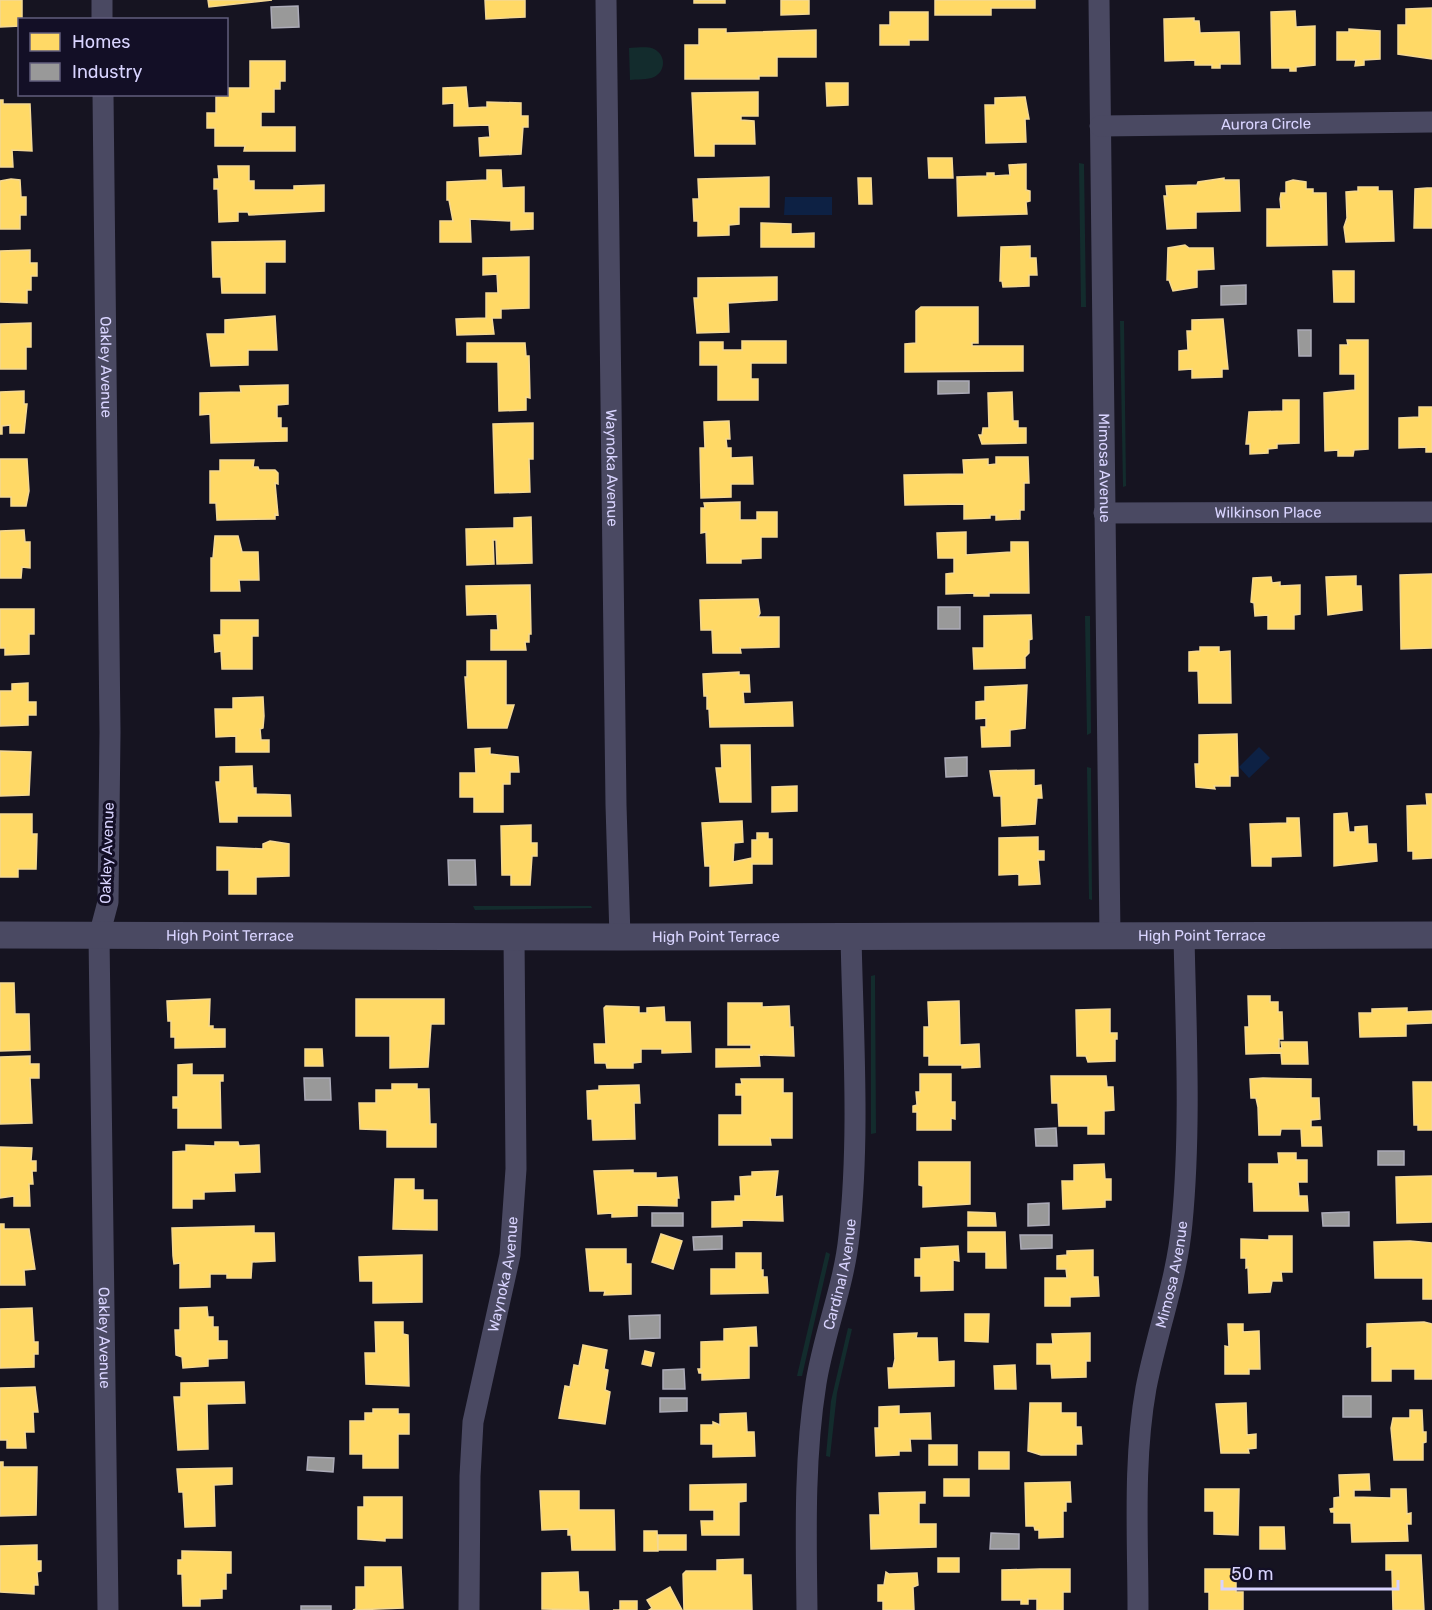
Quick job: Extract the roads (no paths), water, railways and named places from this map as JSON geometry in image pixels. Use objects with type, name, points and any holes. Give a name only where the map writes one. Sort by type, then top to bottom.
[{"type":"street","points":[[102,0],[102,18]]},
{"type":"street","name":"Waynoka Avenue","points":[[606,0],[616,805],[620,937]]},
{"type":"street","name":"Mimosa Avenue","points":[[1099,0],[1110,937]]},
{"type":"street","name":"Oakley Avenue","points":[[103,96],[110,732],[108,902],[99,936],[108,1610]]},
{"type":"street","name":"Aurora Circle","points":[[1100,126],[1432,122]]},
{"type":"street","name":"Wilkinson Place","points":[[1104,513],[1432,512]]},
{"type":"street","name":"High Point Terrace","points":[[0,935],[620,937],[1432,935]]},
{"type":"street","name":"Waynoka Avenue","points":[[469,1610],[470,1476],[473,1422],[510,1255],[516,1169],[514,936]]},
{"type":"street","name":"Cardinal Avenue","points":[[807,1610],[809,1438],[818,1371],[844,1269],[852,1208],[854,1141],[850,936]]},
{"type":"street","name":"Mimosa Avenue","points":[[1138,1610],[1138,1464],[1143,1409],[1169,1294],[1182,1220],[1186,1142],[1184,937]]},
{"type":"water","points":[[785,197],[832,197],[832,215],[784,215]]},
{"type":"water","points":[[1259,747],[1270,758],[1249,778],[1239,767]]}]
